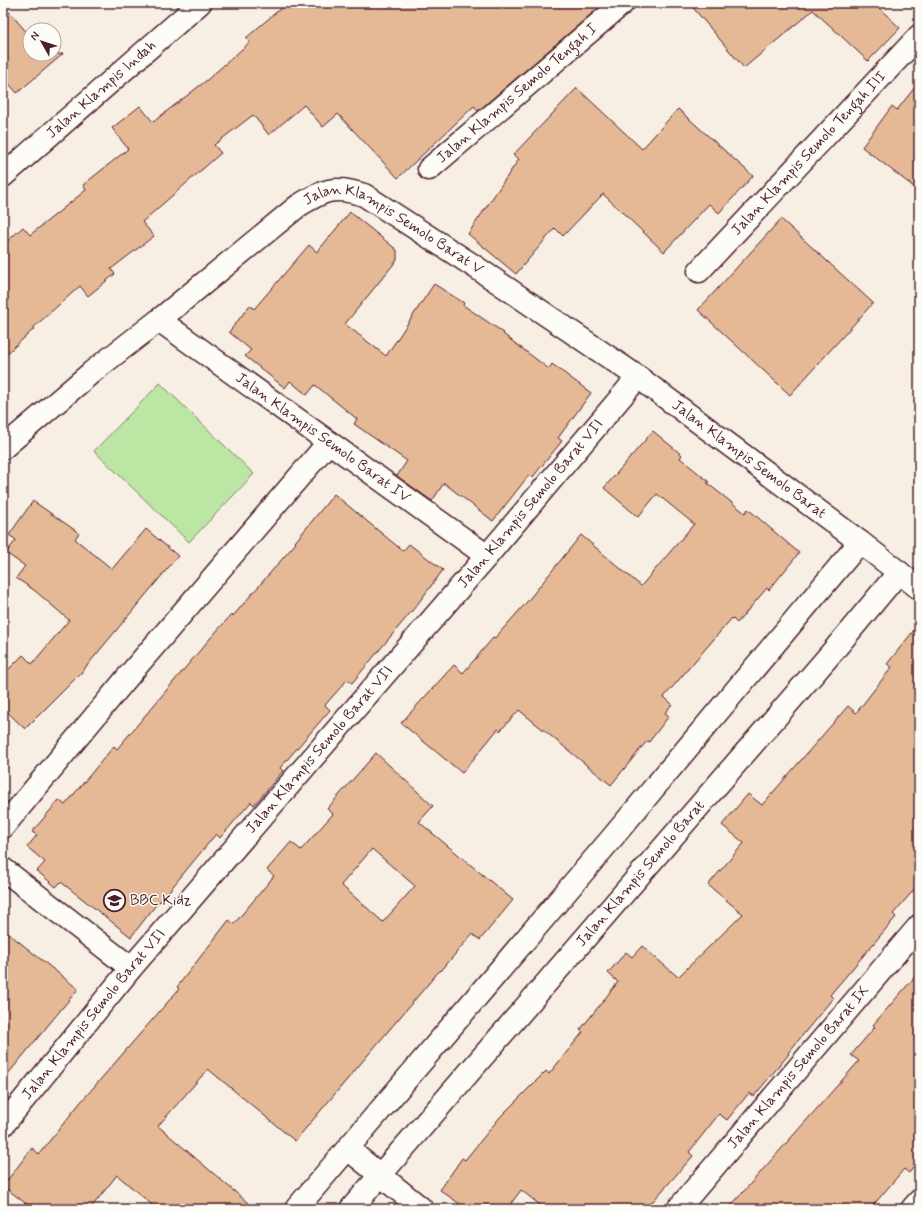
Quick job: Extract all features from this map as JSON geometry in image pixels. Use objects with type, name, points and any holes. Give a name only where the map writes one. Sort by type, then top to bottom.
[{"type":"street","name":"Jalan Klampis Indah","points":[[3,176],[200,3]]},
{"type":"street","name":"Jalan Klampis Semolo Tengah I","points":[[429,169],[623,3]]},
{"type":"street","name":"Jalan Klampis Semolo Tengah III","points":[[699,272],[919,36]]},
{"type":"street","name":"Jalan Klampis Semolo Barat V","points":[[3,448],[92,372],[159,320],[298,206],[317,194],[333,189],[350,190],[364,195],[467,262],[638,378]]},
{"type":"street","name":"Jalan Klampis Semolo Barat IV","points":[[159,320],[487,556]]},
{"type":"street","name":"Jalan Klampis Semolo Barat","points":[[638,378],[860,542],[919,588]]},
{"type":"street","name":"Jalan Klampis Semolo Barat VII","points":[[3,1125],[131,968],[487,556],[638,378]]},
{"type":"street","points":[[3,827],[136,667],[329,442]]},
{"type":"street","points":[[296,1209],[612,838],[860,542]]},
{"type":"street","name":"Jalan Klampis Semolo Barat","points":[[351,1209],[382,1175],[834,650],[899,572]]},
{"type":"street","points":[[3,869],[131,968]]},
{"type":"street","name":"Jalan Klampis Semolo Barat IX","points":[[678,1209],[919,926]]},
{"type":"street","points":[[348,1148],[422,1209]]},
{"type":"street","points":[[912,1209],[919,1201]]},
{"type":"green space","points":[[160,383],[254,474],[189,542],[94,451]]},
{"type":"building","points":[[287,3],[604,3],[478,111],[474,106],[398,178],[338,114],[323,127],[304,105],[269,135],[253,115],[214,145],[221,153],[142,222],[154,236],[111,269],[115,274],[88,296],[80,286],[3,357],[3,245],[23,227],[30,235],[86,190],[83,185],[128,149],[112,128],[140,106],[153,122],[207,80],[250,42],[246,38]]},
{"type":"building","points":[[689,3],[874,3],[900,28],[868,61],[813,10],[744,68]]},
{"type":"building","points":[[3,5],[22,27],[22,62],[54,62],[17,93],[3,77]]},
{"type":"building","points":[[919,82],[919,191],[862,147],[892,106],[897,110]]},
{"type":"building","points":[[577,88],[642,149],[678,109],[753,176],[719,213],[709,204],[664,252],[603,194],[563,236],[555,228],[516,274],[468,234],[519,159],[513,155]]},
{"type":"building","points":[[350,212],[397,250],[397,260],[345,324],[386,356],[434,284],[464,303],[463,305],[504,333],[503,334],[549,369],[552,364],[591,393],[558,438],[562,441],[532,478],[529,475],[493,521],[444,483],[432,501],[397,476],[407,461],[354,424],[357,419],[315,385],[307,395],[290,381],[285,388],[245,356],[251,350],[229,332],[250,305],[254,309],[309,245],[317,252]]},
{"type":"building","points":[[781,219],[873,303],[790,395],[698,310]]},
{"type":"building","points":[[653,431],[682,455],[680,458],[709,482],[707,483],[745,513],[748,509],[799,553],[769,590],[767,588],[737,623],[732,618],[664,697],[672,704],[665,713],[669,716],[649,742],[647,741],[611,785],[519,710],[500,731],[498,729],[462,773],[401,723],[454,665],[463,673],[526,603],[581,535],[641,586],[694,524],[657,494],[638,517],[604,488]]},
{"type":"building","points":[[334,494],[403,551],[409,544],[443,570],[416,606],[352,683],[347,680],[325,705],[330,710],[280,768],[283,771],[254,805],[251,802],[220,838],[216,834],[160,902],[159,901],[131,937],[61,882],[56,887],[37,871],[45,862],[27,847],[37,835],[32,832],[59,800],[65,805],[114,746],[117,749],[207,642],[232,614],[233,616],[296,543],[295,542]]},
{"type":"building","points":[[33,501],[79,533],[75,539],[112,569],[146,529],[178,556],[80,674],[25,729],[3,708],[3,675],[23,655],[32,664],[69,620],[34,590],[16,578],[25,566],[6,553],[16,540],[9,535]]},
{"type":"building","points":[[919,624],[919,884],[893,914],[896,917],[830,995],[833,998],[754,1096],[749,1093],[727,1120],[719,1114],[689,1152],[693,1156],[646,1209],[545,1209],[521,1190],[507,1209],[467,1209],[440,1190],[462,1158],[465,1160],[501,1116],[546,1071],[549,1074],[583,1032],[580,1030],[618,982],[608,973],[626,952],[632,957],[642,946],[678,977],[743,914],[708,885],[744,843],[722,825],[748,794],[762,805],[848,706],[856,713],[892,667],[887,664]]},
{"type":"building","points":[[376,753],[433,806],[419,822],[513,900],[480,940],[472,934],[295,1141],[208,1069],[158,1126],[255,1209],[157,1209],[117,1175],[90,1209],[33,1209],[3,1186],[32,1148],[39,1154],[80,1103],[179,989],[177,987],[229,920],[234,924],[274,876],[267,870],[291,842],[301,850],[333,814],[327,809]],"holes":[[[372,849],[415,886],[383,922],[341,885]]]},
{"type":"building","points":[[3,929],[78,989],[3,1080]]},
{"type":"building","points":[[919,972],[919,1160],[909,1173],[904,1169],[870,1209],[728,1209],[859,1061],[851,1055],[875,1027],[873,1025]]},
{"type":"place","name":"BBC Kidz","points":[[115,901]]}]
